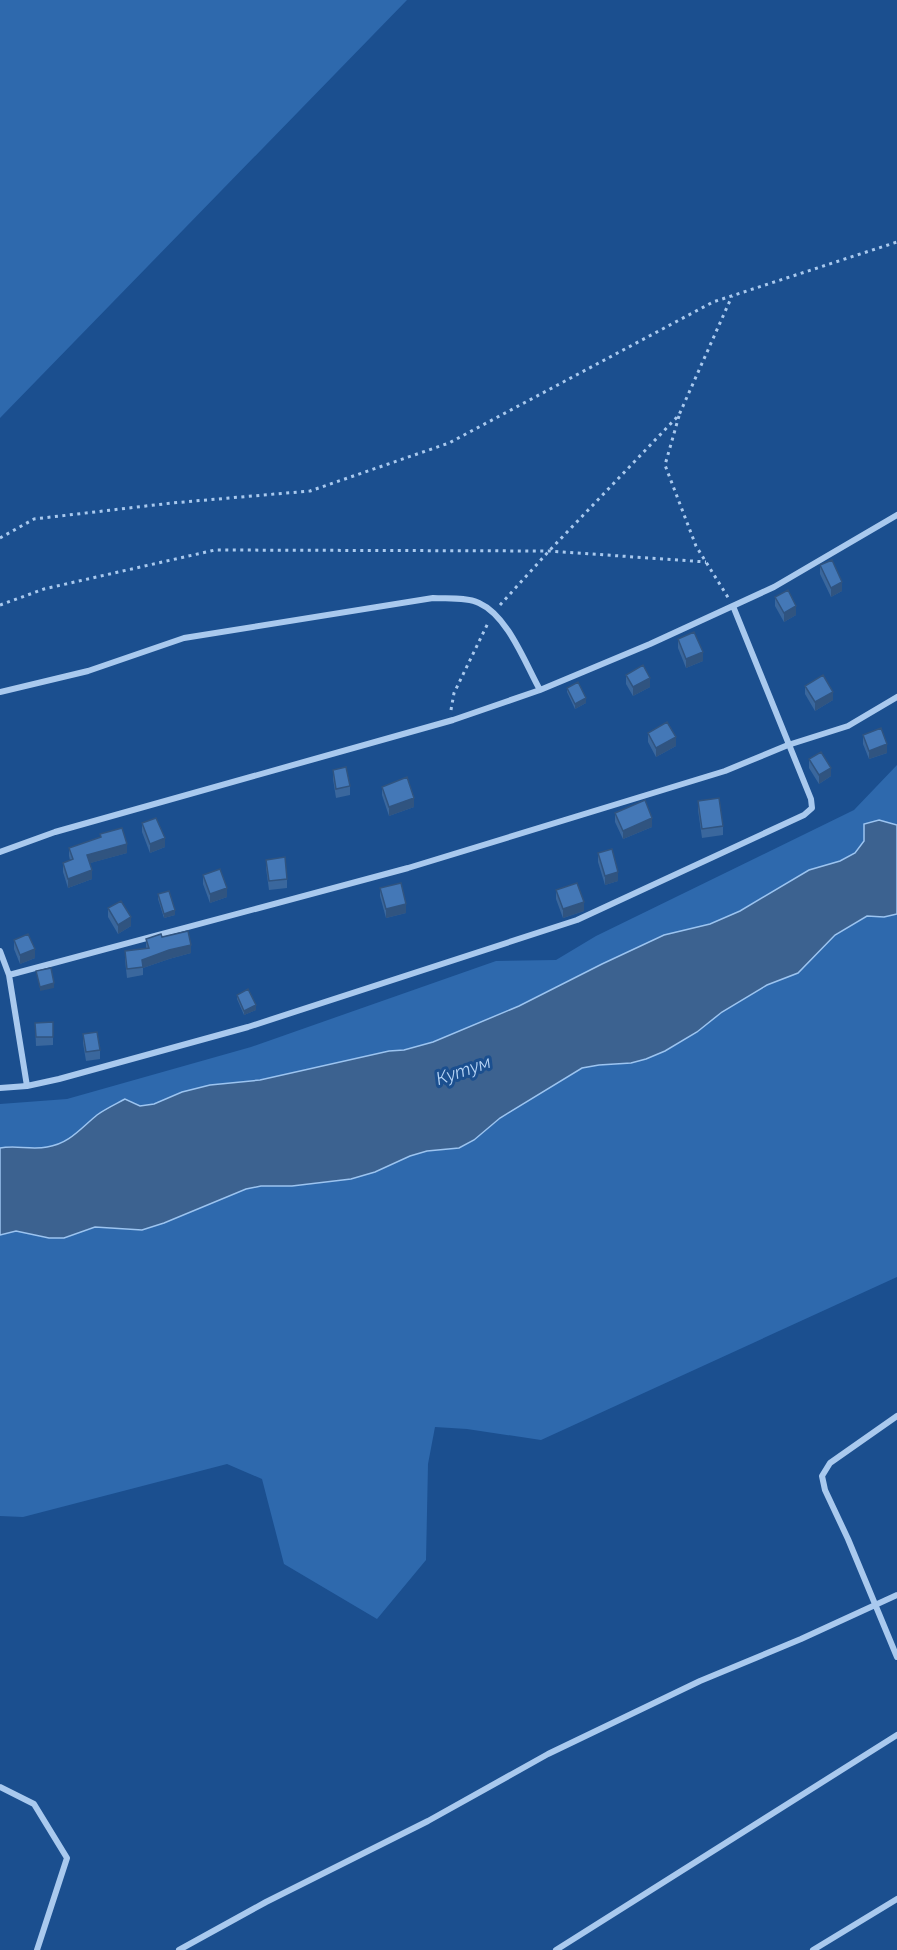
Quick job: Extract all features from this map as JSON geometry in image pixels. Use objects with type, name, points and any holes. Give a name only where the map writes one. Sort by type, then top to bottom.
[{"type":"street","points":[[0,852],[55,832],[453,720],[540,690],[650,644],[774,587],[897,515]]},
{"type":"street","points":[[0,692],[88,671],[184,638],[433,598],[478,602],[494,612],[507,629],[540,690]]},
{"type":"street","points":[[0,1088],[27,1086],[59,1079],[248,1027],[578,920],[804,814],[812,808],[811,799],[733,606]]},
{"type":"street","points":[[9,975],[408,868],[725,771],[788,745],[848,726],[897,697]]},
{"type":"street","points":[[0,951],[9,975],[27,1086]]},
{"type":"street","points":[[897,1416],[830,1463],[822,1476],[825,1491],[848,1539],[897,1657]]},
{"type":"street","points":[[179,1950],[266,1902],[428,1821],[548,1754],[700,1681],[801,1639],[897,1595]]},
{"type":"street","points":[[556,1950],[897,1735]]},
{"type":"street","points":[[0,1787],[34,1804],[67,1858],[37,1950]]},
{"type":"street","points":[[813,1950],[897,1899]]},
{"type":"path","points":[[0,538],[34,519],[172,503],[310,491],[449,443],[713,302],[897,242]]},
{"type":"path","points":[[453,720],[450,707],[454,693],[494,612],[679,415],[732,296]]},
{"type":"path","points":[[682,402],[665,465],[696,546],[733,606]]},
{"type":"path","points":[[0,604],[44,589],[215,550],[549,551],[706,562]]},
{"type":"shaded area","points":[[0,0],[407,0],[0,418]]},
{"type":"shaded area","points":[[897,765],[897,825],[879,820],[855,853],[840,861],[809,870],[740,911],[710,924],[664,935],[519,1006],[433,1042],[404,1050],[389,1051],[260,1080],[210,1085],[182,1092],[154,1104],[98,1114],[75,1136],[61,1144],[45,1148],[11,1146],[0,1148],[0,1104],[67,1099],[251,1047],[496,961],[556,960],[596,936],[854,810]]},
{"type":"shaded area","points":[[897,914],[897,1277],[541,1440],[467,1429],[435,1427],[428,1464],[426,1560],[377,1619],[284,1564],[262,1479],[227,1464],[23,1517],[0,1516],[0,1235],[16,1231],[49,1238],[64,1238],[95,1227],[142,1230],[246,1189],[351,1179],[427,1151],[459,1148],[474,1140],[500,1118],[582,1068],[631,1063],[665,1051],[767,985],[798,973],[835,935],[867,916],[884,917]]},
{"type":"water","name":"Кутум","points":[[879,820],[897,825],[897,914],[884,917],[867,916],[835,935],[798,973],[767,985],[665,1051],[631,1063],[582,1068],[500,1118],[474,1140],[459,1148],[427,1151],[351,1179],[246,1189],[142,1230],[95,1227],[64,1238],[49,1238],[16,1231],[0,1235],[0,1148],[41,1148],[62,1143],[100,1113],[125,1099],[140,1106],[154,1104],[182,1092],[210,1085],[260,1080],[433,1042],[519,1006],[664,935],[710,924],[740,911],[809,870],[840,861],[855,853],[864,841],[864,824]]},
{"type":"building","points":[[832,560],[842,582],[831,588],[820,565]]},
{"type":"building","points":[[788,590],[796,606],[784,613],[775,597]]},
{"type":"building","points":[[694,632],[703,652],[686,659],[678,639]]},
{"type":"building","points":[[643,665],[650,678],[633,687],[626,675]]},
{"type":"building","points":[[823,675],[833,692],[815,702],[805,686]]},
{"type":"building","points":[[578,682],[586,698],[575,704],[567,688]]},
{"type":"building","points":[[667,722],[676,737],[656,748],[648,733]]},
{"type":"building","points":[[881,728],[887,744],[869,751],[863,735]]},
{"type":"building","points":[[821,752],[831,768],[819,775],[809,759]]},
{"type":"building","points":[[346,767],[350,786],[336,789],[333,770]]},
{"type":"building","points":[[407,777],[414,798],[389,807],[382,787]]},
{"type":"building","points":[[719,798],[723,826],[702,829],[698,801]]},
{"type":"building","points":[[645,800],[652,818],[623,831],[615,813]]},
{"type":"building","points":[[156,818],[165,838],[150,844],[142,823]]},
{"type":"building","points":[[122,828],[127,844],[87,855],[92,870],[68,879],[63,863],[73,859],[69,848],[101,837],[100,834]]},
{"type":"building","points":[[612,849],[618,872],[605,876],[598,853]]},
{"type":"building","points":[[285,857],[287,879],[269,881],[266,860]]},
{"type":"building","points":[[220,869],[227,888],[210,894],[203,875]]},
{"type":"building","points":[[401,883],[406,904],[386,909],[380,888]]},
{"type":"building","points":[[577,883],[584,902],[563,909],[556,890]]},
{"type":"building","points":[[169,891],[175,910],[164,914],[158,894]]},
{"type":"building","points":[[121,901],[131,917],[118,925],[108,908]]},
{"type":"building","points":[[188,931],[191,945],[142,960],[143,967],[127,969],[125,951],[149,948],[146,939],[161,934],[162,937]]},
{"type":"building","points":[[28,934],[35,949],[20,955],[14,940]]},
{"type":"building","points":[[51,968],[54,983],[40,987],[36,971]]},
{"type":"building","points":[[248,989],[256,1005],[244,1011],[237,995]]},
{"type":"building","points":[[53,1022],[53,1037],[36,1037],[35,1023]]},
{"type":"building","points":[[97,1032],[100,1050],[86,1052],[83,1034]]}]
